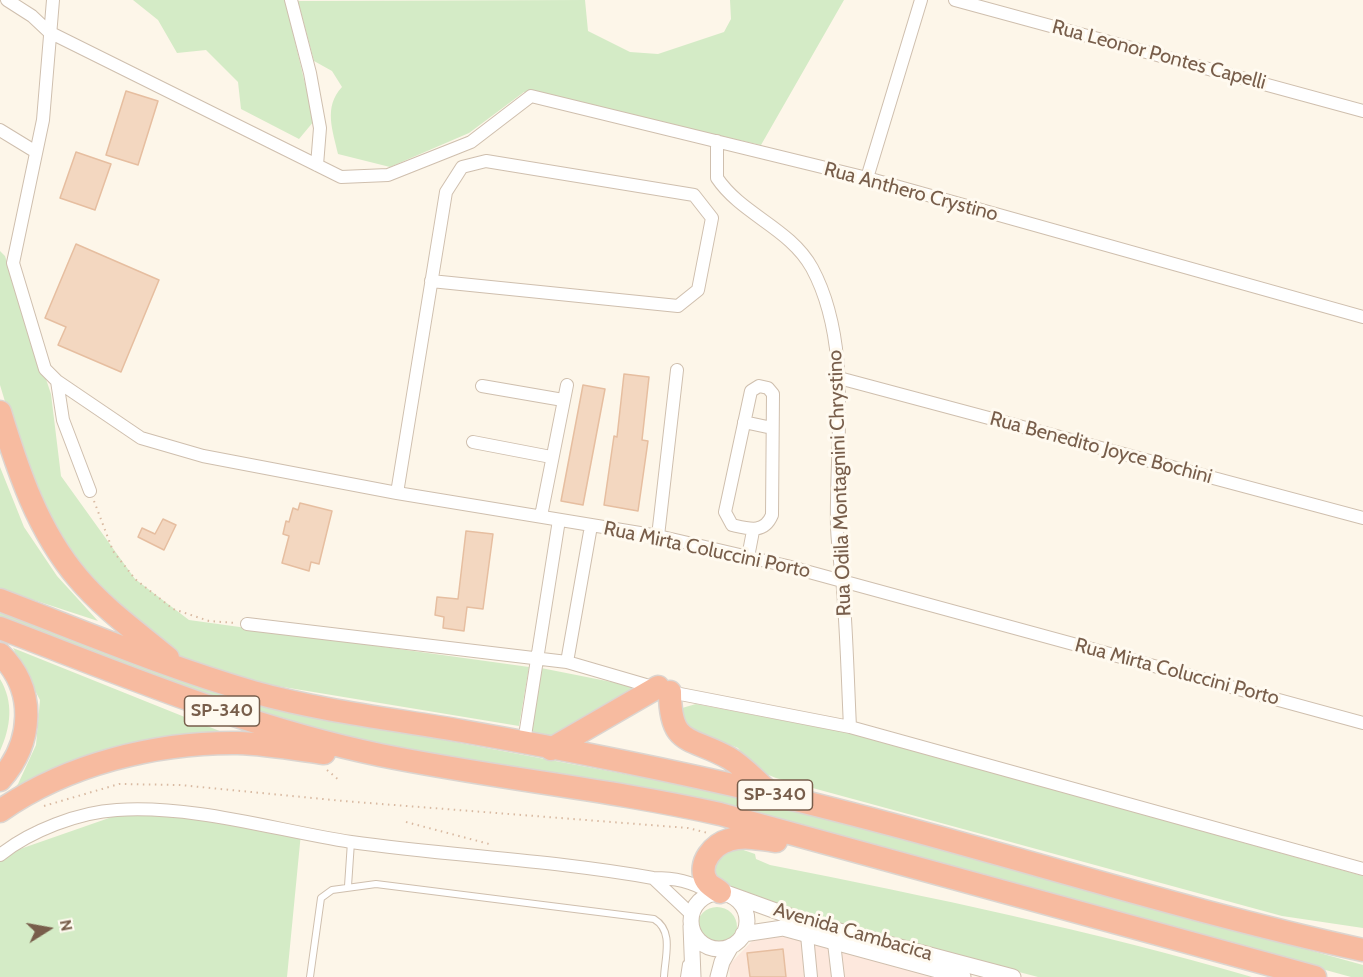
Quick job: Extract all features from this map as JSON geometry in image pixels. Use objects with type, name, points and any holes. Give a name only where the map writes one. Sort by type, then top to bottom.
[{"type":"highway","points":[[0,412],[16,465],[38,515],[66,563],[98,598],[180,669]]},
{"type":"highway","name":"SP-340","points":[[0,600],[180,669],[254,692],[298,703],[524,742],[770,793],[1282,932],[1363,950]]},
{"type":"highway","name":"SP-340","points":[[0,628],[194,702],[278,728],[379,755],[663,802],[720,814],[1315,977]]},
{"type":"highway","points":[[0,654],[19,677],[27,714],[22,747],[12,766],[0,780]]},
{"type":"highway","points":[[550,749],[664,689],[675,730],[686,740],[731,759],[770,793]]},
{"type":"highway","points":[[0,811],[38,790],[96,765],[130,756],[203,744],[257,744],[417,766],[452,768]]},
{"type":"highway","points":[[720,893],[706,879],[704,863],[711,851],[731,839],[779,841],[1003,893]]},
{"type":"highway","points":[[1170,939],[1279,977]]},
{"type":"street","points":[[7,0],[32,16],[49,32],[317,165],[320,128],[310,73],[291,0]]},
{"type":"street","points":[[53,0],[43,120],[13,268],[42,362],[57,381],[63,420],[90,491]]},
{"type":"street","points":[[867,178],[921,0]]},
{"type":"street","name":"Rua Leonor Pontes Capelli","points":[[955,0],[1363,111]]},
{"type":"street","name":"Rua Anthero Crystino","points":[[317,165],[340,177],[388,175],[471,142],[531,96],[867,178],[1363,317]]},
{"type":"street","points":[[0,130],[36,152]]},
{"type":"street","name":"Rua Odila Montagnini Chrystino","points":[[717,141],[716,169],[722,185],[793,242],[811,266],[824,293],[830,314],[839,378],[836,472],[838,558],[842,580],[850,727]]},
{"type":"street","points":[[397,493],[430,281],[446,192],[462,167],[486,161],[694,195],[712,218],[698,290],[678,306],[430,281]]},
{"type":"street","points":[[658,536],[677,370]]},
{"type":"street","name":"Rua Benedito Joyce Bochini","points":[[839,378],[1363,518]]},
{"type":"street","name":"Rua Mirta Coluccini Porto","points":[[57,381],[141,438],[203,456],[397,493],[658,536],[842,580],[1363,723]]},
{"type":"street","points":[[541,516],[567,385]]},
{"type":"street","points":[[482,386],[563,400]]},
{"type":"street","points":[[759,386],[768,388],[773,394],[772,428],[772,515],[765,526],[753,531],[732,525],[725,512],[751,391],[759,386]]},
{"type":"street","points":[[744,422],[772,428]]},
{"type":"street","points":[[473,442],[551,457]]},
{"type":"street","points":[[524,742],[559,520]]},
{"type":"street","points":[[567,662],[591,526]]},
{"type":"street","points":[[748,557],[753,531]]},
{"type":"street","points":[[247,624],[537,656],[567,662],[664,689],[850,727],[1363,870]]},
{"type":"street","points":[[0,855],[37,833],[87,815],[115,810],[181,813],[351,842],[680,880],[720,893],[743,907],[746,916],[743,934],[731,946],[722,962],[718,977]]},
{"type":"street","points":[[653,878],[691,918],[693,932],[705,945],[713,948],[731,946]]},
{"type":"street","points":[[693,977],[690,945],[691,918],[695,905],[720,893]]},
{"type":"street","name":"Avenida Cambacica","points":[[720,893],[809,923],[1013,977]]},
{"type":"street","name":"Avenida Cambacica","points":[[743,934],[783,928],[963,977]]},
{"type":"street","points":[[807,935],[811,977]]},
{"type":"street","points":[[834,943],[838,977]]},
{"type":"lane","points":[[348,886],[351,842]]},
{"type":"lane","points":[[310,977],[321,898],[332,890],[348,886],[385,885],[654,919],[663,924],[667,933],[664,977]]},
{"type":"lane","points":[[684,977],[690,945]]},
{"type":"path","points":[[90,491],[113,551],[135,579],[173,609],[209,621],[247,624]]},
{"type":"path","points":[[38,808],[119,784],[180,785],[342,801],[688,828],[731,839]]},
{"type":"shaded area","points":[[784,933],[953,977],[730,977],[729,965],[754,939]]},
{"type":"green space","points":[[133,0],[285,0],[314,121],[299,139],[241,109],[238,82],[206,50],[177,53],[158,20]]},
{"type":"green space","points":[[585,0],[588,31],[630,52],[658,54],[724,32],[731,19],[730,0],[844,0],[761,145],[524,92],[469,133],[390,167],[338,154],[331,111],[336,95],[342,87],[332,71],[314,61],[298,1]]},
{"type":"green space","points":[[0,251],[5,256],[51,394],[61,476],[135,579],[189,620],[529,667],[519,726],[265,684],[176,656],[117,610],[60,549],[29,481],[0,385]]},
{"type":"green space","points":[[0,467],[24,527],[57,576],[98,621],[0,589]]},
{"type":"green space","points":[[0,609],[224,695],[269,707],[736,795],[970,856],[1363,965],[1363,977],[1351,977],[818,830],[682,795],[483,764],[323,735],[0,622]]},
{"type":"green space","points":[[13,648],[232,736],[6,797],[18,784],[36,745],[40,700]]},
{"type":"green space","points":[[541,668],[637,687],[554,740],[530,738]]},
{"type":"green space","points":[[0,679],[9,706],[9,724],[0,751]]},
{"type":"green space","points":[[696,704],[855,734],[1363,876],[1363,928],[1282,916],[776,778],[756,770],[738,748],[685,727],[682,708]]},
{"type":"green space","points":[[132,810],[301,833],[287,977],[0,977],[0,856]]},
{"type":"green space","points":[[732,846],[755,854],[756,859],[770,865],[1012,916],[1252,977],[1038,977],[810,917],[712,885],[717,853]]},
{"type":"green space","points":[[717,907],[731,913],[737,927],[731,941],[717,947],[703,941],[697,927],[703,913]]},
{"type":"building","points":[[126,91],[158,101],[138,165],[106,155]]},
{"type":"building","points":[[76,152],[111,164],[95,210],[60,198]]},
{"type":"building","points":[[76,244],[159,280],[121,372],[58,345],[66,327],[45,318]]},
{"type":"building","points":[[624,374],[649,377],[642,440],[648,441],[638,511],[604,505],[614,436],[617,437]]},
{"type":"building","points":[[583,385],[605,389],[583,505],[561,501]]},
{"type":"building","points":[[300,503],[332,511],[319,564],[311,562],[309,571],[282,563],[289,536],[283,534],[286,521],[289,522],[293,508],[298,510]]},
{"type":"building","points":[[163,519],[176,525],[164,550],[138,537],[142,528],[155,534]]},
{"type":"building","points":[[466,531],[493,534],[483,609],[467,607],[464,631],[443,628],[444,617],[435,615],[437,597],[458,599]]},
{"type":"building","points":[[783,949],[786,977],[750,977],[747,953]]}]
